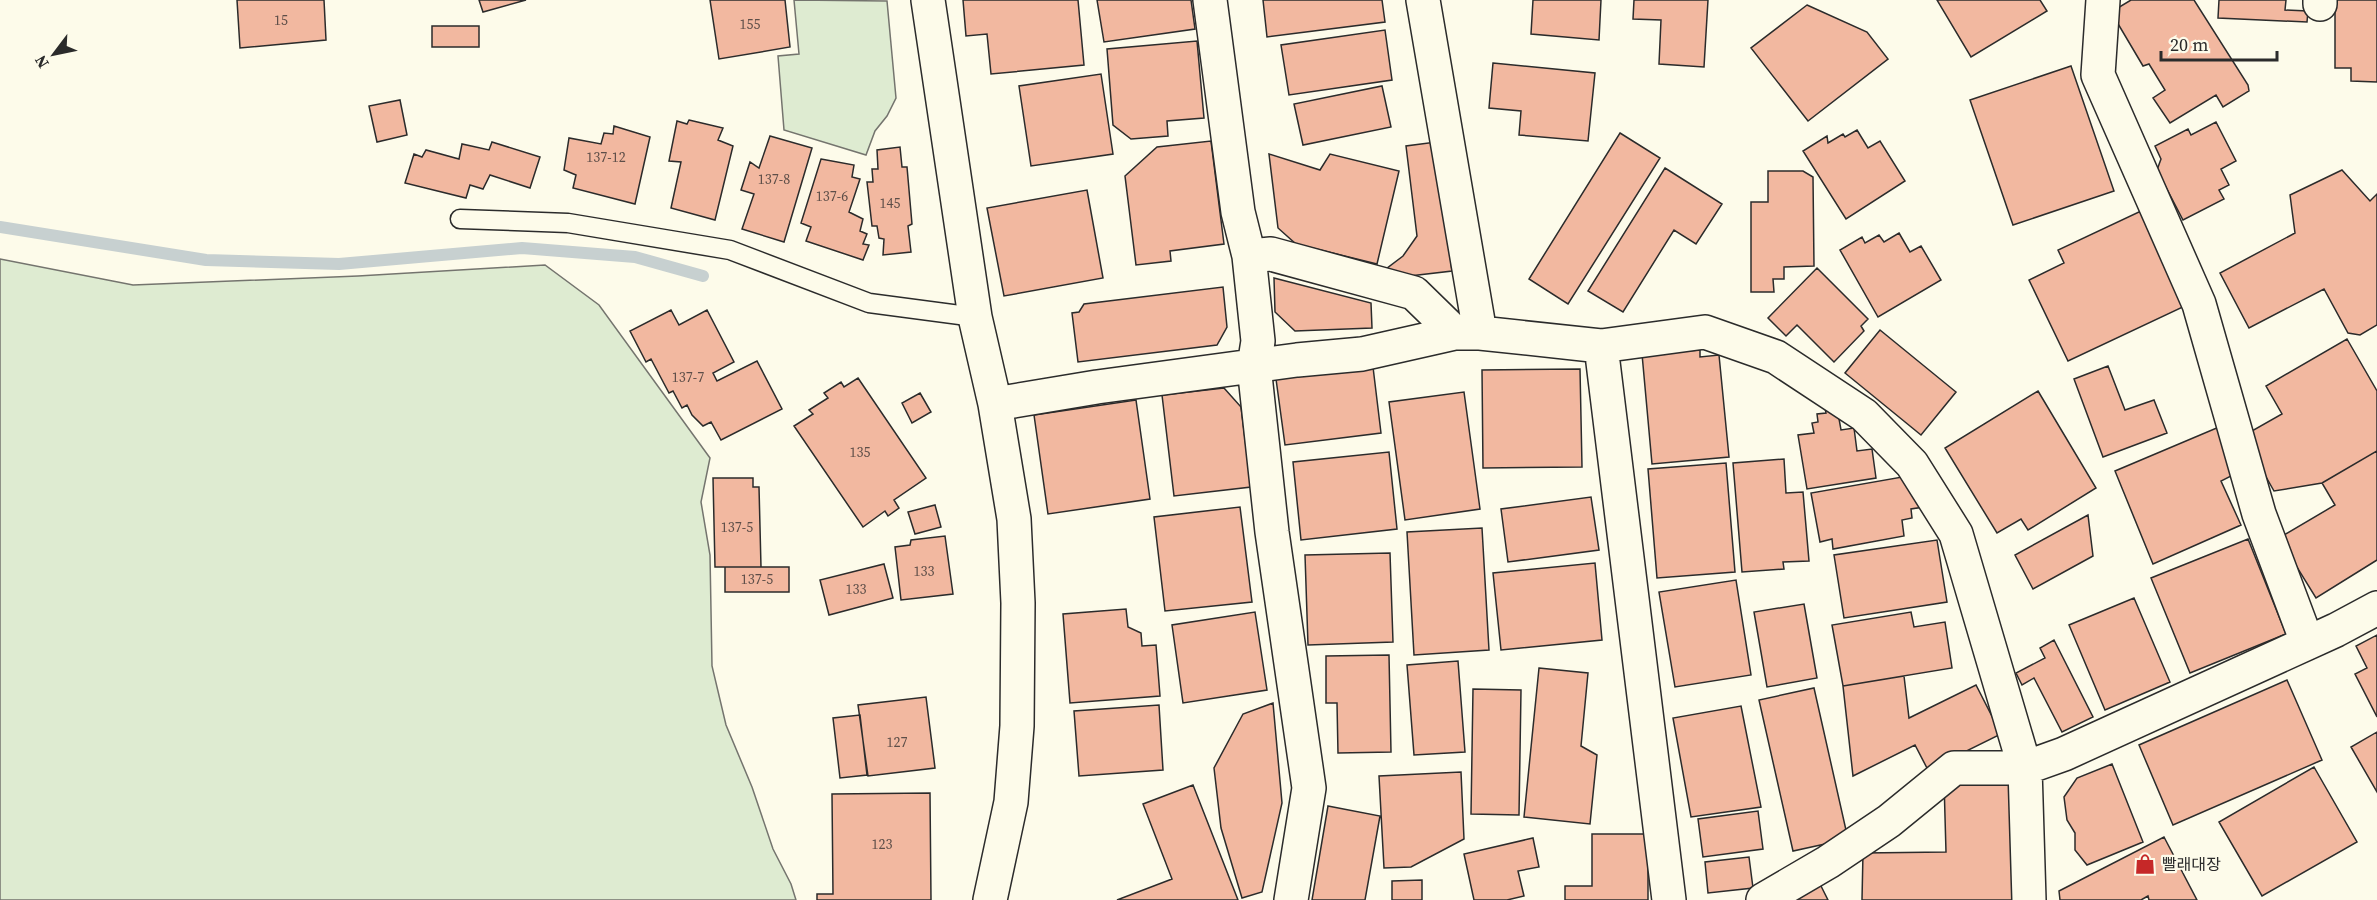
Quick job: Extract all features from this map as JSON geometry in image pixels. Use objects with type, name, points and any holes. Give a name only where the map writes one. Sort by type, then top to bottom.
[{"type":"street","points":[[928,0],[975,317],[995,404],[1014,519],[1018,603],[1017,726],[1011,802],[990,900]]},
{"type":"street","points":[[1210,0],[1238,212],[1249,255],[1258,341],[1254,366],[1272,532],[1309,788],[1291,900]]},
{"type":"street","points":[[1423,0],[1467,333]]},
{"type":"street","points":[[2103,0],[2098,75],[2199,304],[2259,514],[2307,642]]},
{"type":"street","points":[[1249,255],[1271,254],[1414,293],[1467,333]]},
{"type":"street","points":[[995,404],[1097,387],[1362,354],[1467,333],[1601,346],[1705,332],[1776,357],[1864,415],[1912,464],[1956,534],[2025,768],[2028,900]]},
{"type":"street","points":[[1601,346],[1669,900]]},
{"type":"street","points":[[1763,900],[1828,862],[1889,821],[1954,768],[2025,768],[2064,754],[2336,630],[2377,608]]},
{"type":"lane","points":[[460,219],[568,223],[730,250],[869,303],[975,317]]},
{"type":"green space","points":[[794,0],[887,1],[896,98],[887,116],[875,131],[866,155],[784,130],[778,56],[799,54]]},
{"type":"green space","points":[[0,259],[133,285],[358,276],[545,265],[599,305],[710,458],[701,502],[710,555],[712,666],[726,725],[752,787],[773,849],[791,884],[796,900],[0,900]]},
{"type":"building","points":[[237,0],[324,0],[326,40],[240,48]]},
{"type":"building","points":[[479,0],[526,0],[483,12]]},
{"type":"building","points":[[710,0],[785,0],[790,47],[719,59]]},
{"type":"building","points":[[963,0],[1078,0],[1084,65],[991,74],[987,34],[966,36]]},
{"type":"building","points":[[1097,0],[1191,0],[1195,29],[1104,42]]},
{"type":"building","points":[[1263,0],[1382,0],[1385,22],[1267,37]]},
{"type":"building","points":[[1533,0],[1601,0],[1599,40],[1531,34]]},
{"type":"building","points":[[1634,0],[1708,0],[1704,67],[1659,64],[1661,20],[1633,19]]},
{"type":"building","points":[[1937,0],[2040,0],[2047,11],[1971,57]]},
{"type":"building","points":[[2131,0],[2194,0],[2248,85],[2249,91],[2223,107],[2216,95],[2170,123],[2153,98],[2165,90],[2149,64],[2143,66],[2111,12]]},
{"type":"building","points":[[2219,0],[2286,0],[2285,10],[2308,11],[2307,22],[2218,18]]},
{"type":"building","points":[[2335,0],[2377,0],[2377,82],[2351,81],[2351,68],[2335,68]]},
{"type":"building","points":[[1807,5],[1867,32],[1888,59],[1808,121],[1751,48]]},
{"type":"building","points":[[432,26],[479,26],[479,47],[432,47]]},
{"type":"building","points":[[1385,30],[1392,80],[1289,95],[1281,45]]},
{"type":"building","points":[[1197,41],[1204,118],[1167,121],[1168,136],[1131,139],[1113,125],[1107,49]]},
{"type":"building","points":[[1493,63],[1595,73],[1588,141],[1519,135],[1521,111],[1489,108]]},
{"type":"building","points":[[2071,66],[2114,191],[2013,225],[1970,100]]},
{"type":"building","points":[[1101,74],[1113,154],[1031,166],[1019,86]]},
{"type":"building","points":[[1382,86],[1391,127],[1303,145],[1294,104]]},
{"type":"building","points":[[400,100],[407,135],[377,142],[369,106]]},
{"type":"building","points":[[689,120],[723,128],[718,140],[733,146],[715,220],[671,208],[681,162],[669,161],[677,121],[687,124]]},
{"type":"building","points":[[2216,122],[2236,161],[2221,169],[2229,185],[2219,190],[2224,199],[2183,220],[2157,170],[2161,159],[2155,146],[2188,129],[2191,135]]},
{"type":"building","points":[[614,126],[650,137],[635,204],[573,188],[576,175],[564,170],[569,138],[601,144],[604,133],[613,134]]},
{"type":"building","points":[[1857,130],[1868,148],[1880,141],[1905,181],[1846,219],[1803,151],[1827,136],[1828,143],[1843,134],[1845,137]]},
{"type":"building","points":[[1620,133],[1660,158],[1568,304],[1529,279]]},
{"type":"building","points":[[770,136],[812,148],[784,242],[742,229],[754,194],[741,190],[750,162],[759,168]]},
{"type":"building","points":[[1211,141],[1224,244],[1170,251],[1171,261],[1136,265],[1125,176],[1157,147]]},
{"type":"building","points":[[492,142],[540,157],[530,188],[490,175],[483,189],[470,185],[466,198],[405,183],[414,154],[422,157],[426,150],[459,159],[462,144],[489,150]]},
{"type":"building","points":[[1436,142],[1452,271],[1401,277],[1382,272],[1403,256],[1417,236],[1406,146]]},
{"type":"building","points":[[900,147],[902,167],[907,167],[912,224],[908,226],[911,252],[883,255],[884,239],[879,238],[877,226],[872,226],[867,182],[873,182],[872,169],[878,169],[877,150]]},
{"type":"building","points":[[1269,154],[1320,170],[1330,154],[1399,171],[1377,264],[1296,244],[1278,228]]},
{"type":"building","points":[[821,159],[854,165],[852,177],[860,179],[849,212],[863,219],[860,231],[867,234],[863,244],[869,245],[863,260],[806,241],[811,227],[801,223]]},
{"type":"building","points":[[1665,168],[1722,204],[1696,244],[1674,230],[1623,312],[1588,291]]},
{"type":"building","points":[[2342,170],[2370,201],[2377,194],[2377,325],[2360,335],[2348,333],[2324,289],[2249,328],[2220,273],[2295,233],[2290,195]]},
{"type":"building","points":[[1768,171],[1803,171],[1813,177],[1814,266],[1784,267],[1784,279],[1773,279],[1774,292],[1751,292],[1751,202],[1768,202]]},
{"type":"building","points":[[1087,190],[1103,278],[1004,296],[987,208]]},
{"type":"building","points":[[2141,211],[2185,306],[2068,361],[2029,280],[2064,263],[2058,250]]},
{"type":"building","points":[[1899,233],[1910,252],[1921,246],[1941,280],[1878,317],[1840,250],[1862,237],[1865,243],[1879,235],[1884,242]]},
{"type":"building","points":[[1817,268],[1868,319],[1861,326],[1864,331],[1834,362],[1797,325],[1786,336],[1768,318]]},
{"type":"building","points":[[1274,278],[1371,303],[1372,328],[1295,331],[1275,312]]},
{"type":"building","points":[[1223,287],[1227,327],[1217,345],[1078,362],[1072,313],[1079,312],[1084,304]]},
{"type":"building","points":[[671,310],[679,325],[707,310],[734,362],[713,373],[717,381],[757,361],[782,409],[721,440],[711,422],[703,426],[692,415],[687,405],[682,408],[673,391],[669,393],[651,359],[646,362],[630,331]]},
{"type":"building","points":[[1880,330],[1956,392],[1921,435],[1845,373]]},
{"type":"building","points":[[2347,339],[2377,391],[2377,451],[2322,483],[2274,491],[2243,436],[2282,414],[2266,386]]},
{"type":"building","points":[[1700,350],[1700,357],[1719,355],[1729,457],[1652,464],[1642,354]]},
{"type":"building","points":[[2108,366],[2125,410],[2154,400],[2167,433],[2103,457],[2074,379]]},
{"type":"building","points":[[1373,367],[1381,433],[1285,445],[1276,379]]},
{"type":"building","points":[[1580,369],[1582,467],[1483,468],[1482,370]]},
{"type":"building","points":[[858,378],[926,478],[894,500],[899,508],[888,516],[885,511],[863,527],[794,426],[813,414],[809,410],[828,398],[824,393],[841,382],[844,387]]},
{"type":"building","points":[[1224,388],[1241,407],[1251,487],[1174,496],[1162,395]]},
{"type":"building","points":[[2038,391],[2096,488],[2028,530],[2021,519],[1997,533],[1945,448]]},
{"type":"building","points":[[1464,392],[1480,509],[1405,520],[1389,402]]},
{"type":"building","points":[[920,393],[931,412],[912,423],[902,403]]},
{"type":"building","points":[[1136,400],[1150,499],[1048,514],[1034,415]]},
{"type":"building","points":[[1836,402],[1841,430],[1854,428],[1857,451],[1872,449],[1876,478],[1807,489],[1798,435],[1814,433],[1812,423],[1818,422],[1817,414],[1826,413],[1824,403]]},
{"type":"building","points":[[2219,427],[2237,473],[2221,481],[2241,525],[2153,564],[2115,471]]},
{"type":"building","points":[[2377,451],[2377,560],[2316,598],[2279,538],[2335,505],[2322,483]]},
{"type":"building","points":[[1389,452],[1397,529],[1301,540],[1293,462]]},
{"type":"building","points":[[1784,459],[1786,493],[1803,492],[1809,561],[1783,562],[1784,569],[1742,572],[1733,463]]},
{"type":"building","points":[[1726,463],[1735,572],[1657,578],[1648,469]]},
{"type":"building","points":[[1919,474],[1924,507],[1911,509],[1912,518],[1902,520],[1904,536],[1833,549],[1832,539],[1820,542],[1811,493]]},
{"type":"building","points":[[713,478],[753,478],[753,487],[759,487],[761,567],[715,567]]},
{"type":"building","points":[[1591,497],[1599,550],[1508,562],[1501,509]]},
{"type":"building","points":[[935,505],[941,527],[915,534],[908,512]]},
{"type":"building","points":[[1240,507],[1252,602],[1165,611],[1154,517]]},
{"type":"building","points":[[2088,515],[2093,556],[2033,589],[2015,555]]},
{"type":"building","points":[[1482,528],[1489,650],[1414,655],[1407,532]]},
{"type":"building","points":[[945,536],[953,594],[901,600],[895,547],[910,545],[911,540]]},
{"type":"building","points":[[2248,539],[2286,634],[2190,673],[2151,578]]},
{"type":"building","points":[[1937,540],[1947,602],[1844,618],[1834,555]]},
{"type":"building","points":[[1390,553],[1393,642],[1308,645],[1305,555]]},
{"type":"building","points":[[1595,563],[1602,640],[1501,650],[1493,573]]},
{"type":"building","points":[[884,564],[893,598],[829,615],[820,580]]},
{"type":"building","points":[[725,567],[789,567],[789,592],[725,592]]},
{"type":"building","points":[[1736,580],[1751,675],[1675,687],[1659,592]]},
{"type":"building","points":[[2134,598],[2170,682],[2105,710],[2069,625]]},
{"type":"building","points":[[1804,604],[1817,678],[1767,687],[1754,612]]},
{"type":"building","points":[[1126,609],[1128,627],[1141,633],[1142,646],[1156,645],[1160,696],[1070,703],[1063,614]]},
{"type":"building","points":[[1255,612],[1267,690],[1183,703],[1172,625]]},
{"type":"building","points":[[1911,612],[1914,627],[1945,622],[1952,668],[1843,686],[1832,625]]},
{"type":"building","points":[[2377,635],[2377,717],[2355,674],[2367,668],[2356,646]]},
{"type":"building","points":[[2054,640],[2093,717],[2062,732],[2034,678],[2022,685],[2016,673],[2045,658],[2040,648]]},
{"type":"building","points":[[1389,655],[1391,752],[1338,753],[1337,703],[1326,703],[1326,656]]},
{"type":"building","points":[[1458,661],[1465,752],[1414,755],[1407,665]]},
{"type":"building","points":[[1539,668],[1588,673],[1581,746],[1597,755],[1590,824],[1524,817]]},
{"type":"building","points":[[1904,676],[1909,718],[1976,685],[2001,734],[1928,770],[1915,745],[1853,776],[1843,686]]},
{"type":"building","points":[[2287,680],[2322,760],[2173,825],[2139,745]]},
{"type":"building","points":[[1814,688],[1848,839],[1793,851],[1759,700]]},
{"type":"building","points":[[1473,689],[1521,690],[1519,815],[1471,814]]},
{"type":"building","points":[[926,697],[935,768],[868,776],[858,705]]},
{"type":"building","points":[[1273,703],[1282,803],[1262,892],[1242,898],[1221,828],[1214,768],[1243,714]]},
{"type":"building","points":[[1159,705],[1163,770],[1079,776],[1074,711]]},
{"type":"building","points":[[1741,706],[1761,807],[1691,817],[1673,718]]},
{"type":"building","points":[[860,715],[867,775],[840,778],[833,718]]},
{"type":"building","points":[[2377,732],[2377,792],[2351,747]]},
{"type":"building","points":[[2112,764],[2143,842],[2087,865],[2075,850],[2075,833],[2067,820],[2064,797],[2077,778]]},
{"type":"building","points":[[2314,767],[2357,842],[2262,896],[2219,822]]},
{"type":"building","points":[[1461,772],[1464,839],[1411,867],[1384,868],[1379,776]]},
{"type":"building","points":[[2015,780],[2017,900],[1862,900],[1863,853],[1946,852],[1944,781]]},
{"type":"building","points":[[1193,785],[1238,900],[1117,900],[1172,879],[1143,804]]},
{"type":"building","points":[[930,793],[931,900],[817,900],[817,894],[833,894],[832,794]]},
{"type":"building","points":[[1328,806],[1380,816],[1365,900],[1312,900]]},
{"type":"building","points":[[1758,811],[1763,849],[1703,857],[1698,819]]},
{"type":"building","points":[[1592,834],[1648,834],[1648,900],[1565,900],[1565,886],[1592,886]]},
{"type":"building","name":"빨래대장","points":[[2164,837],[2197,900],[2149,900],[2148,896],[2141,900],[2060,900],[2059,891]]},
{"type":"building","points":[[1533,838],[1539,867],[1518,871],[1524,896],[1507,900],[1474,900],[1464,854]]},
{"type":"building","points":[[1749,857],[1753,888],[1708,893],[1705,862]]},
{"type":"building","points":[[1422,880],[1422,900],[1392,900],[1392,881]]},
{"type":"building","points":[[1820,884],[1828,900],[1793,900]]},
{"type":"waterway","points":[[0,227],[206,260],[339,264],[522,248],[635,257],[703,276]]},
{"type":"place","name":"빨래대장","points":[[2145,864]]}]
